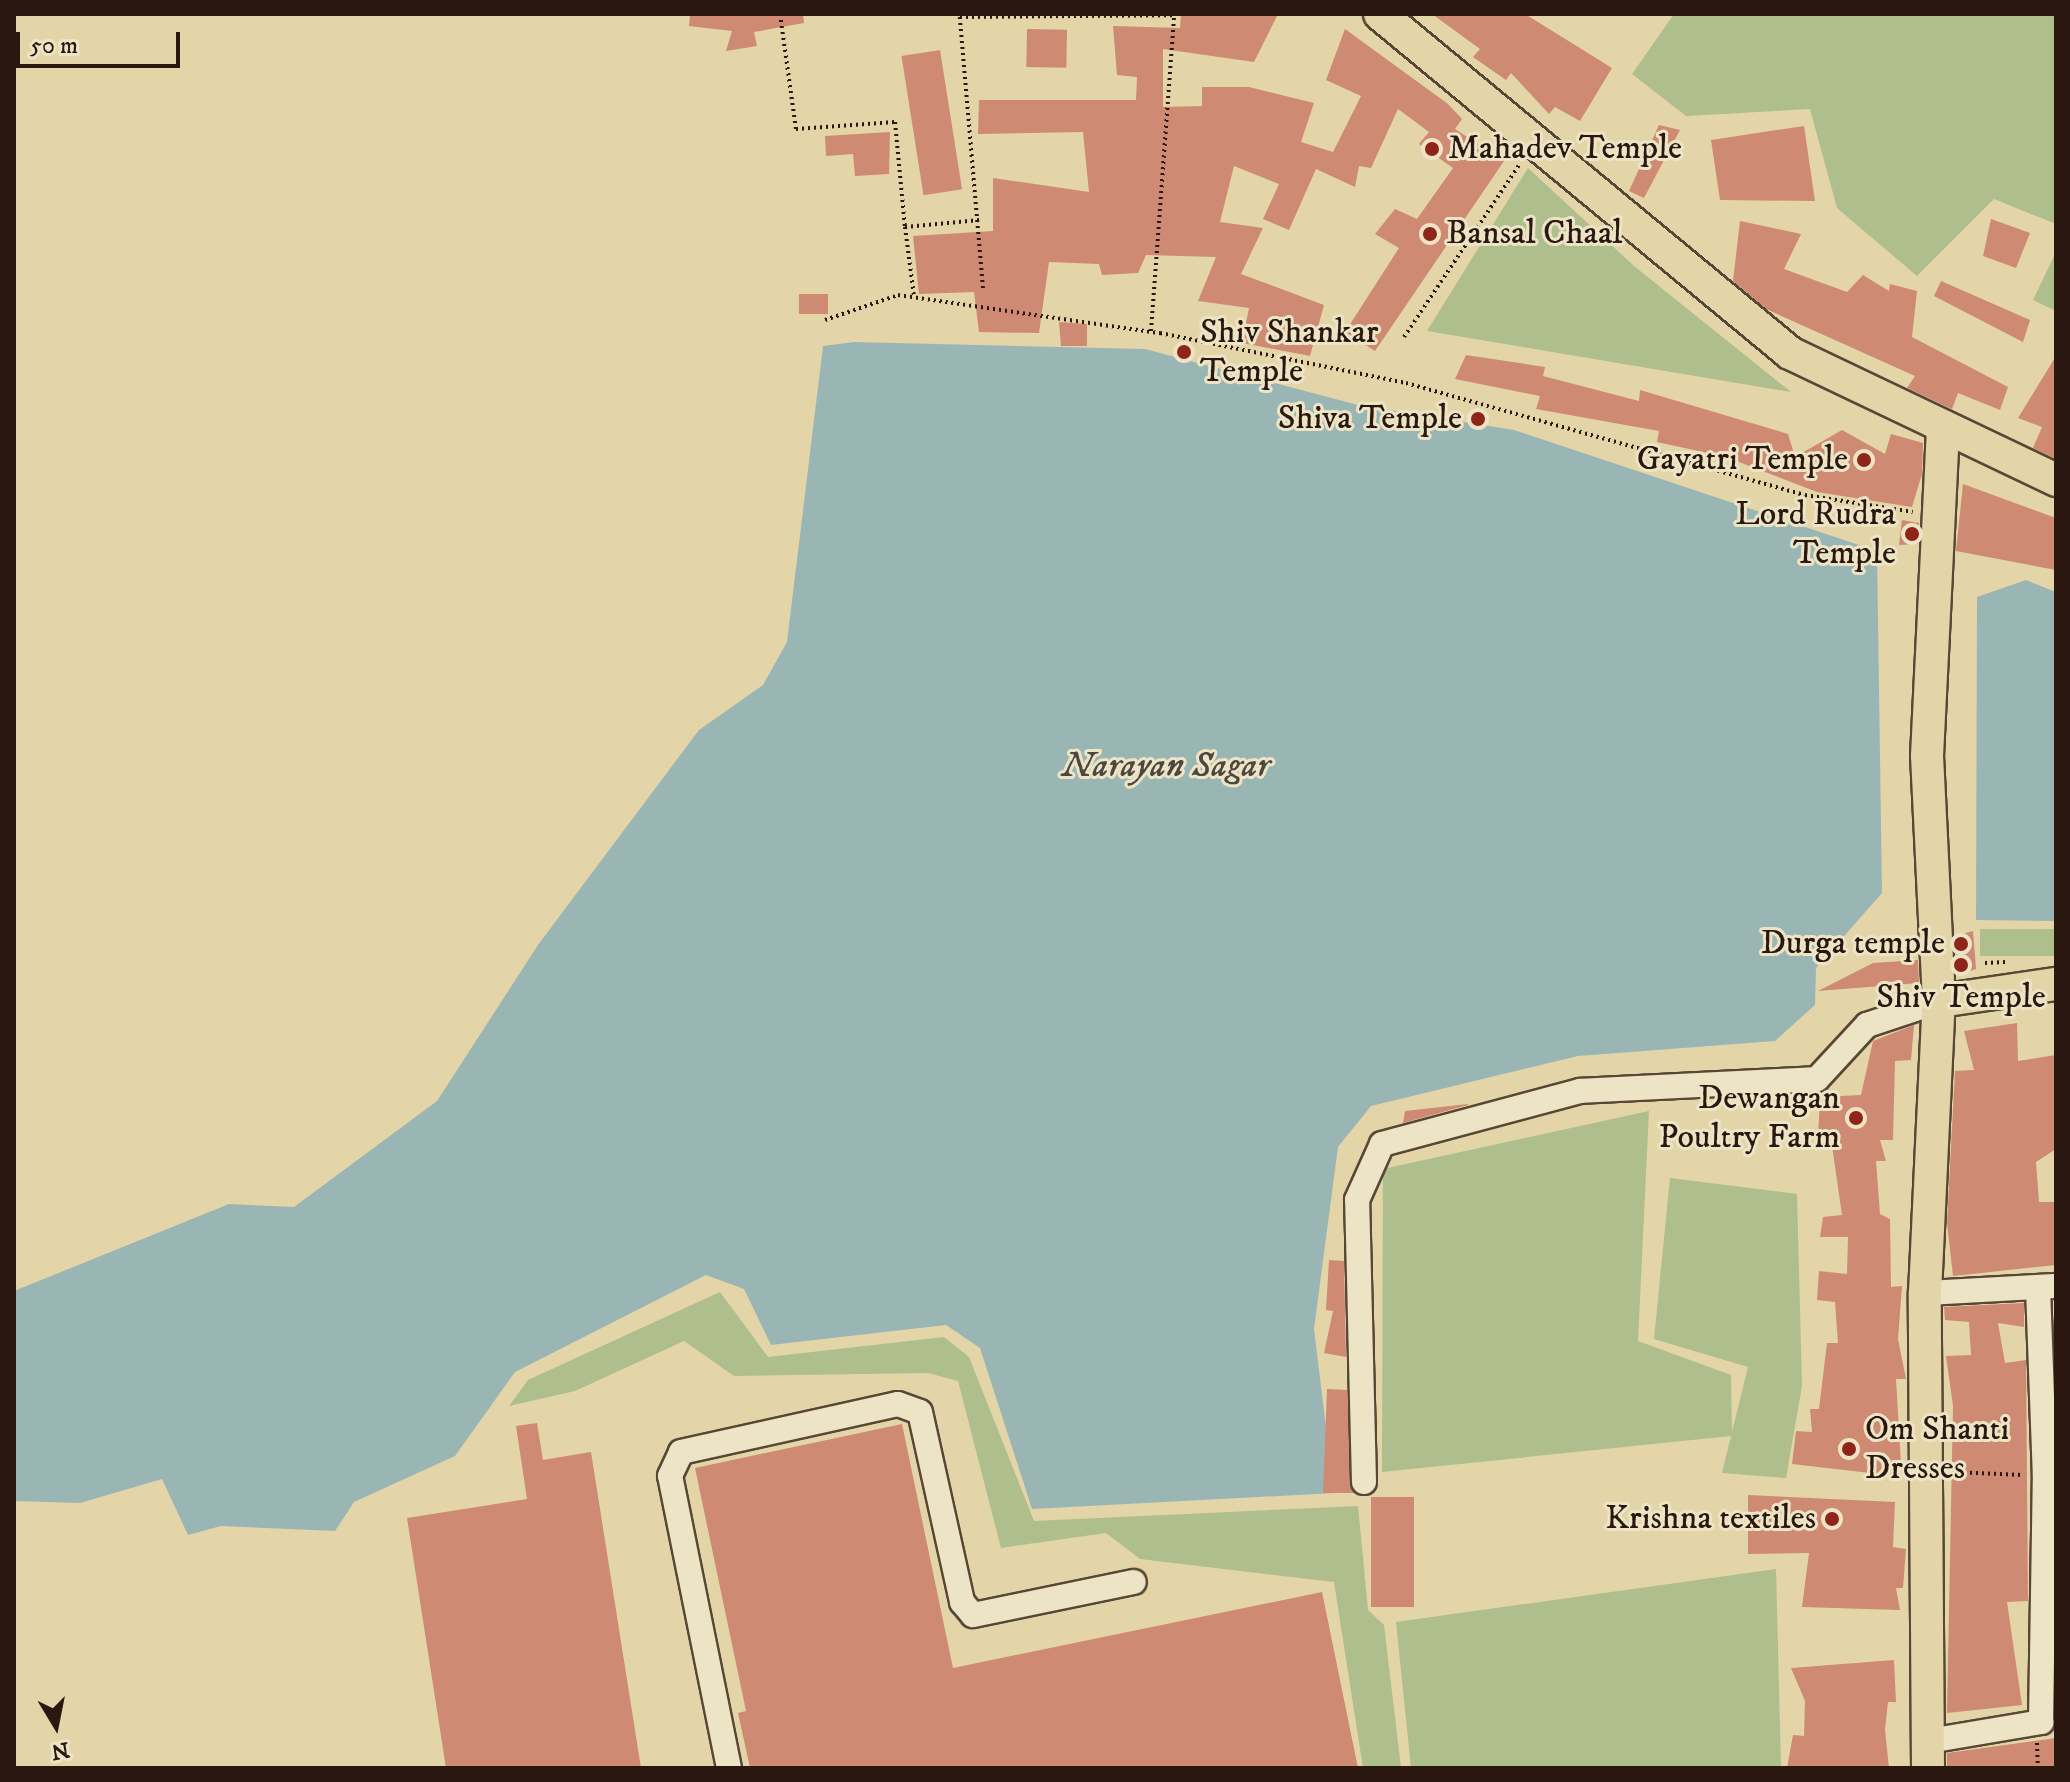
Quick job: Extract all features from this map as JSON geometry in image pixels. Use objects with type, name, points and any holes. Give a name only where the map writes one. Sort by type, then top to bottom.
[{"type":"main road","points":[[1387,17],[1790,353],[2056,480]]},
{"type":"main road","points":[[1928,1754],[1925,1293],[1939,1001],[1927,756],[1943,427]]},
{"type":"main road","points":[[1939,1001],[2056,984]]},
{"type":"street","points":[[1364,1482],[1357,1200],[1382,1144],[1580,1091],[1817,1079],[1867,1025],[1939,1001]]},
{"type":"street","points":[[1925,1293],[2047,1287],[2050,1476],[2048,1721],[1928,1754]]},
{"type":"street","points":[[729,1768],[670,1476],[681,1452],[898,1404],[920,1412],[962,1602],[973,1615],[1134,1582]]},
{"type":"path","points":[[780,14],[796,129],[895,122],[914,297]]},
{"type":"path","points":[[983,288],[980,220],[960,15],[1174,14],[1151,331]]},
{"type":"path","points":[[1404,337],[1536,144]]},
{"type":"path","points":[[905,227],[980,220]]},
{"type":"path","points":[[825,320],[898,295],[1151,331],[1406,383],[1805,495],[1939,517]]},
{"type":"path","points":[[1927,1471],[2050,1476]]},
{"type":"green space","points":[[1674,14],[2056,14],[2056,224],[1994,199],[1917,276],[1837,208],[1810,109],[1686,116],[1632,74]]},
{"type":"green space","points":[[1528,168],[1634,266],[1791,392],[1427,331]]},
{"type":"green space","points":[[2056,252],[2056,311],[2033,300]]},
{"type":"green space","points":[[1980,929],[2056,929],[2056,956],[1980,956]]},
{"type":"green space","points":[[1649,1111],[1638,1341],[1731,1375],[1732,1432],[1748,1367],[1654,1339],[1670,1178],[1797,1194],[1802,1386],[1786,1478],[1722,1473],[1731,1436],[1382,1472],[1383,1169]]},
{"type":"green space","points":[[720,1292],[768,1357],[944,1337],[969,1357],[1034,1521],[1358,1506],[1368,1610],[1384,1625],[1401,1768],[1363,1768],[1334,1582],[1140,1559],[1106,1533],[1001,1548],[958,1381],[928,1373],[734,1376],[684,1341],[575,1391],[509,1406],[528,1380]]},
{"type":"green space","points":[[1776,1569],[1781,1768],[1411,1768],[1396,1622]]},
{"type":"water","name":"Narayan Sagar","points":[[854,342],[1145,349],[1358,405],[1514,430],[1877,551],[1882,893],[1816,968],[1815,1005],[1775,1041],[1578,1056],[1371,1106],[1338,1147],[1314,1329],[1334,1493],[1032,1509],[980,1348],[946,1325],[771,1345],[744,1289],[706,1275],[515,1372],[455,1456],[354,1502],[335,1531],[221,1526],[188,1535],[162,1479],[80,1503],[14,1501],[14,1291],[229,1204],[294,1207],[437,1101],[538,945],[699,730],[763,685],[787,642],[823,346]]},
{"type":"water","points":[[2026,580],[2056,592],[2056,921],[1976,920],[1977,597]]},
{"type":"building","points":[[690,14],[803,14],[804,23],[754,32],[757,46],[726,51],[732,31],[689,26]]},
{"type":"building","points":[[1181,14],[1278,14],[1254,62],[1163,49],[1163,107],[1202,106],[1202,87],[1249,87],[1314,103],[1301,142],[1333,152],[1361,96],[1326,80],[1345,29],[1448,104],[1462,119],[1455,129],[1504,161],[1375,351],[1345,332],[1399,248],[1375,234],[1395,209],[1417,219],[1453,168],[1419,144],[1429,132],[1398,109],[1371,168],[1359,166],[1355,187],[1316,169],[1289,230],[1263,219],[1279,184],[1234,166],[1220,222],[1263,228],[1241,274],[1324,305],[1310,356],[1242,343],[1249,308],[1198,301],[1216,257],[1146,255],[1138,273],[1102,275],[1099,264],[1049,262],[1039,333],[979,332],[974,292],[919,294],[913,236],[993,231],[993,178],[1089,192],[1083,132],[978,134],[979,100],[1136,100],[1137,77],[1117,75],[1113,26],[1180,28]]},
{"type":"building","points":[[1432,14],[1525,14],[1612,68],[1580,121],[1555,107],[1549,114],[1511,73],[1506,80],[1473,57],[1480,49]]},
{"type":"building","points":[[1027,29],[1067,30],[1066,68],[1026,67]]},
{"type":"building","points":[[940,50],[962,189],[924,195],[901,56]]},
{"type":"building","points":[[1659,125],[1680,130],[1644,198],[1629,191]]},
{"type":"building","points":[[1804,126],[1815,201],[1720,200],[1711,140]]},
{"type":"building","points":[[890,132],[889,174],[855,176],[853,154],[826,156],[825,136]]},
{"type":"building","points":[[1991,219],[2030,233],[2016,268],[1983,256]]},
{"type":"building","points":[[1740,221],[1801,234],[1784,269],[1847,292],[1863,275],[1889,291],[1890,284],[1917,291],[1912,337],[2008,387],[2000,410],[1958,393],[1952,409],[1907,388],[1915,376],[1766,309],[1733,281]]},
{"type":"building","points":[[1941,281],[2030,320],[2023,342],[1934,296]]},
{"type":"building","points":[[799,294],[828,294],[828,314],[799,314]]},
{"type":"building","points":[[1059,322],[1087,324],[1087,346],[1061,346]]},
{"type":"building","points":[[1466,355],[1545,367],[1543,376],[1639,401],[1640,390],[1788,434],[1795,457],[1842,430],[1885,454],[1891,434],[1923,443],[1922,474],[1912,507],[1817,492],[1726,457],[1657,442],[1659,431],[1536,409],[1540,396],[1455,379]]},
{"type":"building","points":[[2056,356],[2056,459],[2033,448],[2042,427],[2018,418]]},
{"type":"building","points":[[1963,484],[2056,518],[2056,570],[1956,551]]},
{"type":"building","name":"Lord Rudra Temple","points":[[1902,520],[1919,523],[1918,544],[1899,545]]},
{"type":"building","points":[[1973,931],[1976,969],[1957,975],[1955,936]]},
{"type":"building","points":[[1918,960],[1919,983],[1818,991],[1873,963]]},
{"type":"building","points":[[2017,1023],[2018,1061],[2056,1055],[2056,1149],[2036,1162],[2039,1202],[2056,1202],[2056,1265],[1953,1276],[1947,1223],[1955,1071],[1974,1070],[1964,1031]]},
{"type":"building","points":[[1914,1025],[1911,1060],[1895,1061],[1893,1140],[1880,1140],[1886,1161],[1876,1161],[1880,1214],[1890,1219],[1891,1287],[1902,1286],[1898,1339],[1906,1379],[1896,1379],[1901,1465],[1896,1476],[1792,1464],[1796,1431],[1812,1432],[1810,1409],[1819,1409],[1827,1343],[1838,1343],[1835,1302],[1817,1300],[1819,1271],[1847,1274],[1848,1237],[1820,1237],[1823,1217],[1842,1215],[1831,1139],[1818,1139],[1820,1097],[1861,1095],[1873,1041]]},
{"type":"building","points":[[1468,1105],[1403,1123],[1405,1111]]},
{"type":"building","points":[[1329,1260],[1344,1261],[1346,1357],[1324,1353],[1333,1311],[1326,1310]]},
{"type":"building","points":[[2024,1303],[2024,1327],[1998,1323],[2005,1363],[2026,1360],[2028,1601],[2007,1602],[2022,1705],[1947,1713],[1953,1406],[1946,1356],[1971,1355],[1969,1322],[1945,1320],[1944,1307]]},
{"type":"building","points":[[1327,1389],[1347,1390],[1355,1493],[1323,1493]]},
{"type":"building","points":[[537,1423],[543,1460],[591,1452],[641,1768],[446,1768],[407,1518],[527,1499],[516,1426]]},
{"type":"building","points":[[902,1424],[953,1668],[1322,1592],[1358,1768],[750,1768],[738,1713],[746,1711],[695,1468]]},
{"type":"building","points":[[1748,1495],[1895,1502],[1893,1547],[1906,1549],[1903,1588],[1896,1588],[1900,1610],[1802,1607],[1809,1553],[1748,1554]]},
{"type":"building","points":[[1371,1497],[1414,1497],[1414,1607],[1371,1607]]},
{"type":"building","points":[[1894,1660],[1896,1702],[1888,1702],[1885,1730],[1889,1768],[1787,1768],[1793,1735],[1804,1736],[1805,1701],[1791,1668]]},
{"type":"building","points":[[2056,1738],[2056,1768],[1947,1768],[1947,1753]]},
{"type":"place","name":"Mahadev Temple","points":[[1432,149]]},
{"type":"place","name":"Bansal Chaal","points":[[1430,234]]},
{"type":"place","name":"Shiv Shankar Temple","points":[[1184,352]]},
{"type":"place","name":"Shiva Temple","points":[[1478,419]]},
{"type":"place","name":"Gayatri Temple","points":[[1864,460]]},
{"type":"place","name":"Lord Rudra Temple","points":[[1912,534]]},
{"type":"place","name":"Durga temple","points":[[1961,944]]},
{"type":"place","name":"Shiv Temple","points":[[1961,965]]},
{"type":"place","name":"Dewangan Poultry Farm","points":[[1856,1118]]},
{"type":"place","name":"Om Shanti Dresses","points":[[1849,1449]]},
{"type":"place","name":"Krishna textiles","points":[[1832,1519]]}]
